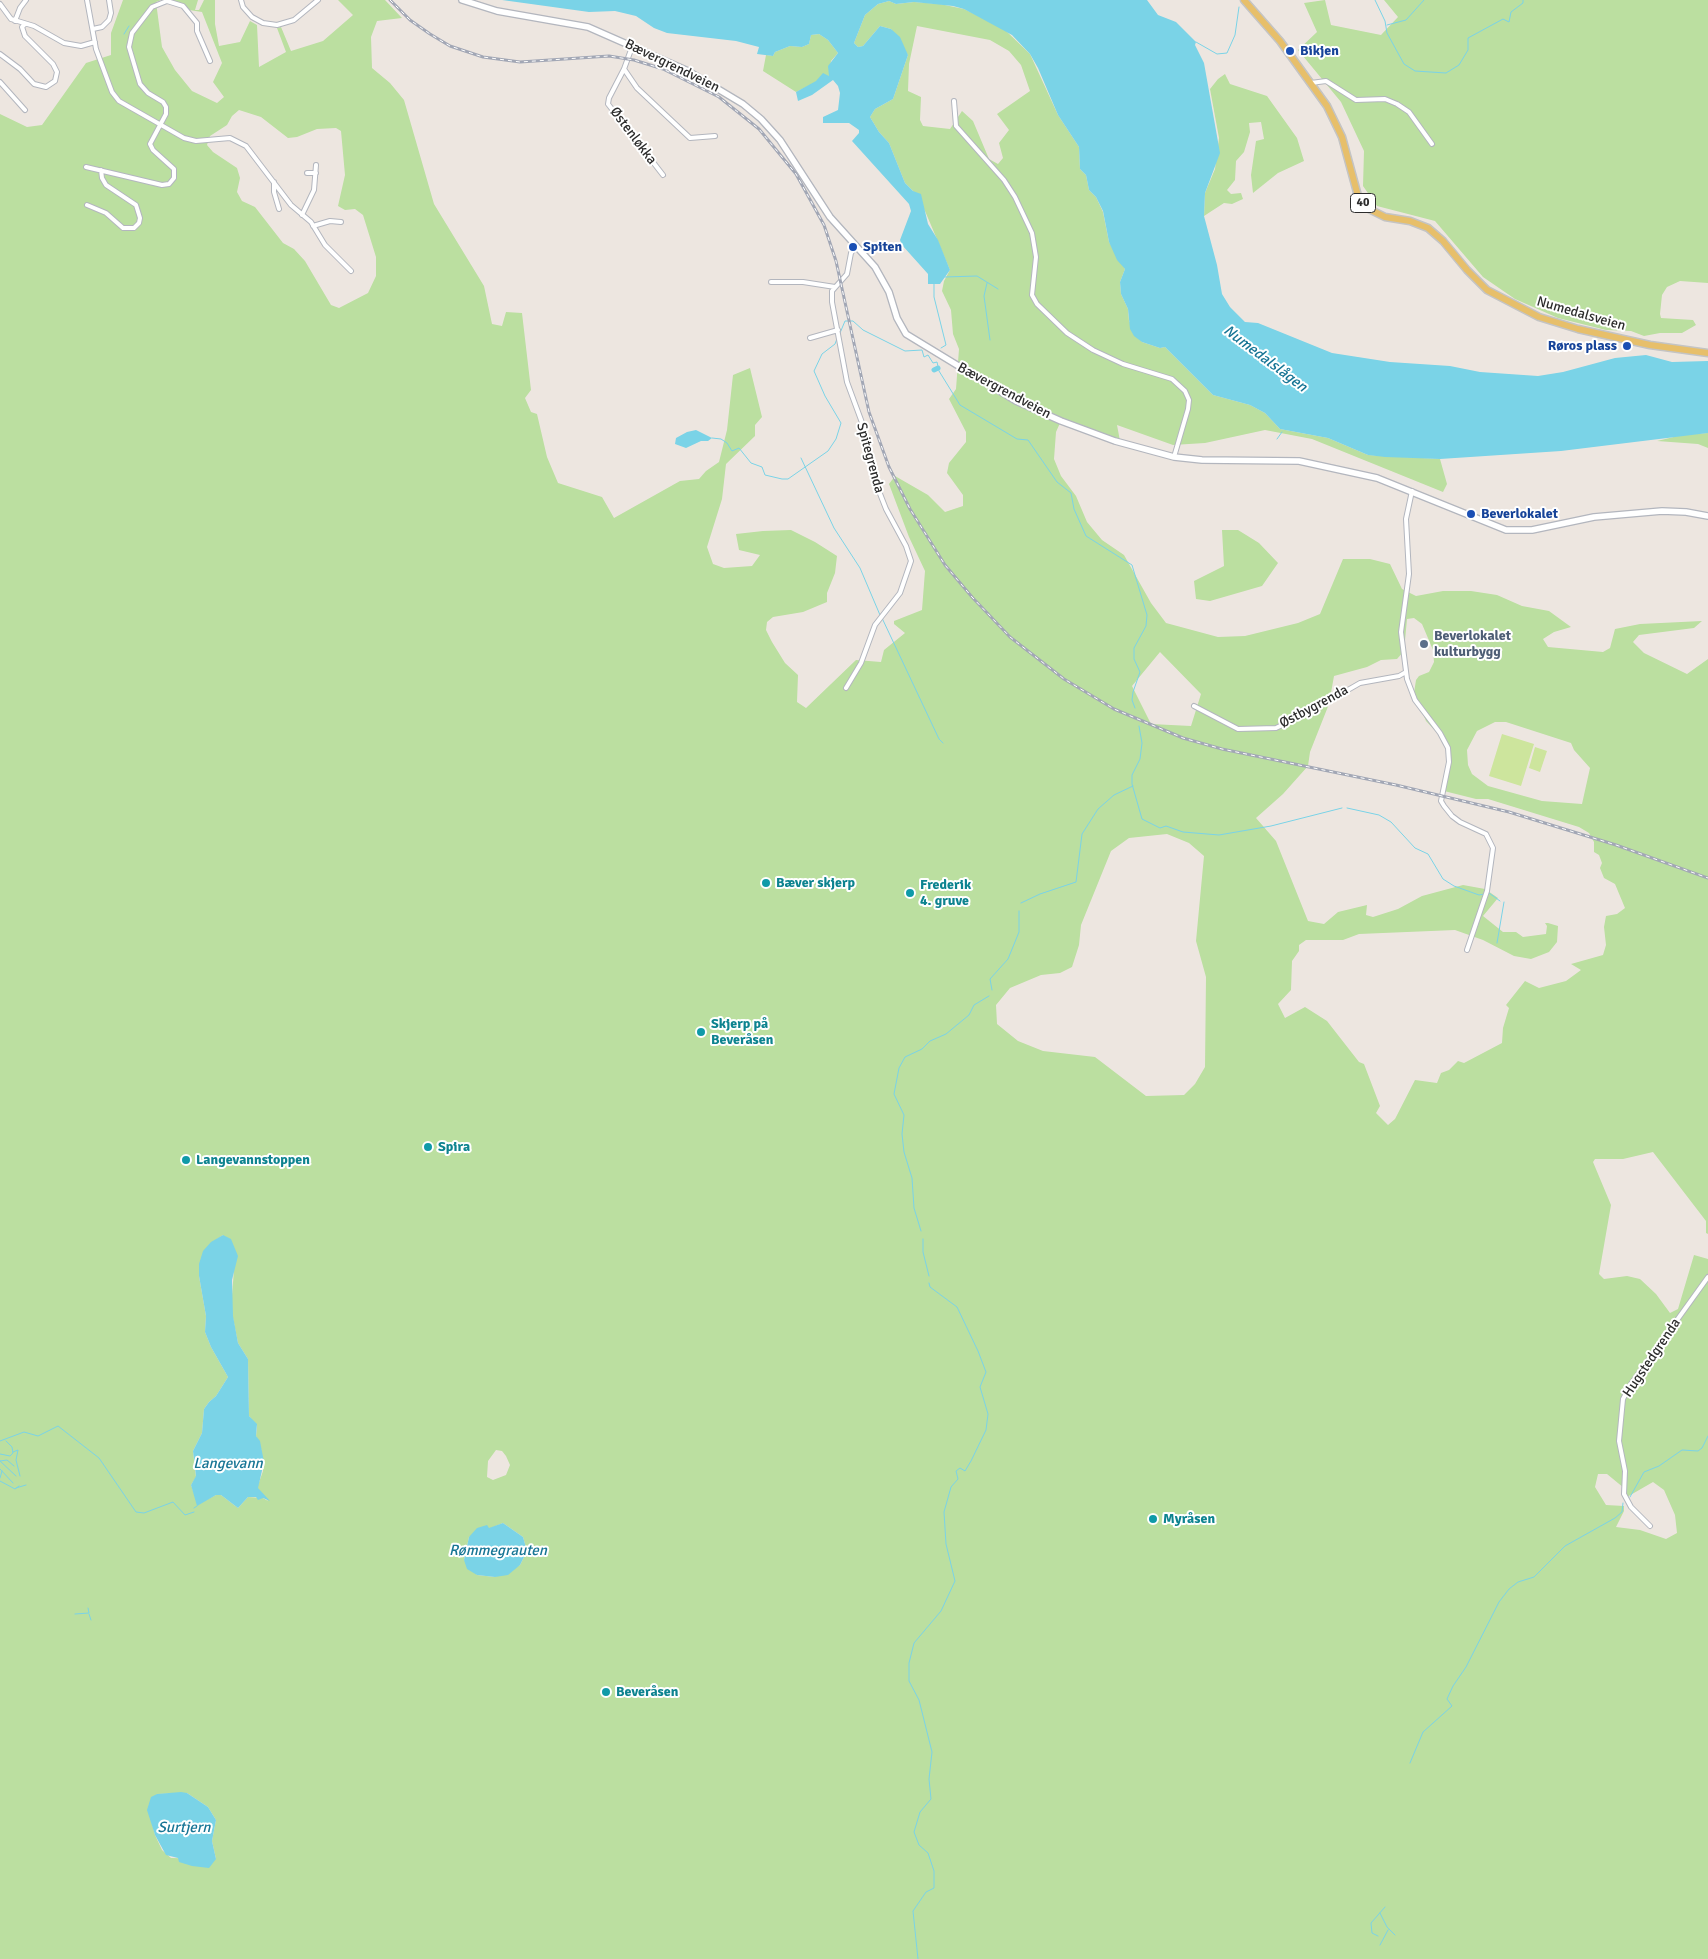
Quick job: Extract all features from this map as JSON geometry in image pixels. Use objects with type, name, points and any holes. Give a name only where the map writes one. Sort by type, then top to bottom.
[{"type":"main road","name":"Bævergrendveien","points":[[462,0],[497,11],[580,25],[708,81],[754,112],[780,140],[830,217],[883,280],[900,324],[915,341],[1034,410],[1115,441],[1174,456],[1202,460],[1284,460],[1306,462],[1377,478],[1412,491],[1494,527],[1512,531],[1539,529],[1601,516],[1662,511],[1686,512],[1708,516]]},
{"type":"main road","name":"Numedalsveien","points":[[1244,0],[1280,41],[1311,83],[1339,129],[1355,186],[1363,204],[1381,215],[1410,221],[1432,230],[1487,290],[1529,313],[1561,324],[1666,348],[1708,353]]},
{"type":"street","points":[[15,21],[20,8],[26,0]]},
{"type":"street","points":[[87,0],[96,49],[111,90],[122,104],[190,140],[230,138],[251,151],[290,206],[313,226],[325,245],[351,271]]},
{"type":"street","points":[[93,29],[102,27],[109,20],[111,13],[109,0]]},
{"type":"street","points":[[241,0],[252,17],[263,23],[277,25],[294,20],[318,0]]},
{"type":"street","points":[[86,167],[162,185],[171,183],[175,176],[174,169],[151,145],[151,139],[166,114],[166,108],[163,102],[143,88],[137,79],[130,52],[130,37],[149,10],[161,2],[172,1],[179,4],[197,23],[197,31],[210,61]]},
{"type":"street","points":[[0,4],[15,21],[34,26],[70,45],[81,46],[95,42]]},
{"type":"street","points":[[0,54],[20,69],[34,84],[46,87],[55,81],[57,72],[53,64],[25,36],[22,27],[25,24]]},
{"type":"street","name":"Østenløkka","points":[[632,47],[624,69],[609,98],[609,106],[663,175]]},
{"type":"street","points":[[624,69],[637,88],[690,138],[715,136]]},
{"type":"street","points":[[1311,83],[1326,81],[1356,100],[1386,99],[1397,104],[1409,112],[1432,144]]},
{"type":"street","points":[[0,82],[25,110]]},
{"type":"street","points":[[111,90],[118,87]]},
{"type":"street","points":[[954,101],[956,126],[1004,180],[1032,233],[1036,257],[1032,295],[1037,304],[1067,333],[1093,350],[1123,364],[1172,379],[1186,391],[1188,410],[1174,456]]},
{"type":"street","points":[[302,215],[314,190],[316,165]]},
{"type":"street","points":[[87,205],[106,213],[123,228],[134,228],[139,223],[140,218],[136,205],[106,185],[102,178],[102,170]]},
{"type":"street","points":[[307,172],[316,173]]},
{"type":"street","points":[[274,182],[274,192],[279,209]]},
{"type":"street","points":[[313,226],[330,220],[341,222]]},
{"type":"street","points":[[771,282],[803,282],[835,286],[847,274],[850,253],[856,246]]},
{"type":"street","name":"Spitegrenda","points":[[835,286],[831,298],[847,382],[865,433],[878,492],[906,546],[911,561],[900,593],[875,625],[861,663],[846,688]]},
{"type":"street","points":[[810,338],[838,330]]},
{"type":"street","points":[[1412,491],[1406,519],[1409,574],[1401,632],[1406,672],[1415,700],[1440,733],[1448,748],[1449,762],[1441,801],[1452,816],[1482,831],[1492,843],[1493,856],[1487,891],[1467,950]]},
{"type":"street","name":"Østbygrenda","points":[[1194,706],[1238,729],[1276,728],[1313,710],[1352,686],[1380,678],[1399,676],[1406,672]]},
{"type":"street","name":"Hugstedgrenda","points":[[1650,1526],[1631,1507],[1624,1494],[1625,1470],[1619,1441],[1623,1399],[1631,1384],[1708,1277]]},
{"type":"green space","points":[[123,0],[161,0],[156,2],[162,47],[175,70],[192,91],[217,103],[224,97],[213,82],[222,63],[202,12],[189,10],[167,0],[198,0],[195,10],[199,10],[204,0],[215,0],[215,24],[219,46],[240,42],[250,21],[257,25],[259,67],[286,52],[277,28],[281,27],[291,51],[323,41],[353,15],[338,0],[385,0],[402,18],[377,21],[371,37],[372,68],[390,83],[404,100],[434,204],[484,286],[492,324],[502,326],[506,312],[522,313],[531,390],[525,398],[531,412],[537,414],[547,457],[558,483],[602,497],[614,518],[680,481],[699,479],[706,471],[719,462],[727,430],[733,375],[750,368],[762,417],[755,425],[755,436],[726,464],[722,499],[707,547],[713,564],[724,568],[752,566],[760,555],[739,550],[736,534],[791,530],[837,556],[835,573],[827,593],[827,602],[803,612],[773,617],[767,622],[766,630],[772,642],[785,663],[798,675],[797,702],[806,708],[856,660],[881,662],[884,650],[905,633],[894,624],[894,621],[922,610],[925,571],[909,537],[889,484],[895,476],[928,495],[945,512],[963,506],[963,495],[947,473],[949,463],[966,442],[966,432],[949,399],[956,389],[959,349],[953,334],[951,310],[942,291],[944,281],[950,270],[925,211],[913,191],[905,183],[889,143],[879,132],[870,117],[875,109],[893,99],[908,55],[891,29],[880,26],[863,46],[858,47],[854,43],[865,15],[878,4],[889,1],[896,4],[914,2],[940,4],[964,9],[1003,28],[1030,54],[1058,115],[1079,147],[1080,169],[1086,175],[1089,190],[1096,197],[1103,212],[1109,242],[1125,269],[1120,282],[1121,294],[1128,309],[1129,321],[1142,342],[1160,348],[1165,347],[1213,395],[1250,405],[1265,413],[1280,429],[1328,438],[1368,455],[1440,459],[1447,484],[1443,492],[1312,439],[1265,430],[1205,443],[1173,445],[1117,425],[1120,441],[1060,423],[1056,432],[1054,459],[1061,476],[1076,496],[1087,522],[1102,540],[1124,555],[1151,603],[1166,623],[1218,637],[1245,636],[1298,623],[1320,614],[1343,559],[1370,559],[1390,564],[1402,589],[1416,596],[1443,591],[1471,591],[1497,595],[1522,606],[1549,611],[1571,627],[1554,632],[1543,639],[1548,647],[1603,652],[1610,648],[1615,629],[1640,624],[1702,621],[1694,628],[1639,635],[1633,642],[1644,653],[1687,674],[1708,659],[1708,1234],[1706,1233],[1706,1221],[1653,1152],[1623,1159],[1595,1159],[1593,1162],[1611,1205],[1599,1274],[1604,1279],[1627,1276],[1640,1279],[1656,1294],[1670,1313],[1678,1309],[1694,1255],[1708,1259],[1708,1959],[0,1959],[0,114],[27,127],[42,125],[86,63],[111,55],[111,33]],"holes":[[[917,26],[990,40],[1009,51],[1021,65],[1030,91],[997,114],[1009,130],[999,143],[1003,158],[998,164],[989,159],[973,121],[962,111],[950,129],[923,126],[920,120],[921,97],[908,91],[909,64]],[[239,110],[261,117],[288,138],[297,137],[317,129],[336,128],[341,131],[345,175],[338,206],[345,210],[355,209],[363,215],[376,257],[376,276],[368,293],[339,308],[331,305],[305,261],[294,249],[283,243],[255,207],[242,201],[237,192],[240,178],[237,168],[213,152],[207,145],[210,136],[227,125],[232,116]],[[1414,618],[1422,624],[1433,650],[1434,662],[1429,672],[1419,676],[1416,680],[1414,693],[1426,721],[1444,740],[1450,756],[1444,791],[1476,799],[1488,799],[1579,827],[1589,833],[1594,842],[1594,852],[1599,855],[1602,863],[1600,868],[1604,878],[1615,884],[1625,908],[1617,914],[1606,916],[1604,927],[1606,945],[1603,955],[1571,964],[1581,970],[1566,981],[1539,988],[1525,981],[1506,1005],[1509,1008],[1503,1028],[1502,1043],[1464,1063],[1458,1061],[1449,1070],[1441,1073],[1437,1083],[1415,1080],[1395,1119],[1388,1125],[1376,1113],[1380,1106],[1364,1064],[1359,1062],[1327,1021],[1305,1007],[1285,1018],[1278,1004],[1291,990],[1292,961],[1299,951],[1299,945],[1306,940],[1343,940],[1359,934],[1455,930],[1483,940],[1514,956],[1531,959],[1549,952],[1557,942],[1558,926],[1545,923],[1547,926],[1546,934],[1523,937],[1516,932],[1503,932],[1483,916],[1498,898],[1485,889],[1463,885],[1422,896],[1398,909],[1373,917],[1366,915],[1367,905],[1338,912],[1324,924],[1308,921],[1276,841],[1256,818],[1283,794],[1308,766],[1310,752],[1329,704],[1334,676],[1367,667],[1381,660],[1397,659],[1404,651],[1407,619]],[[1160,652],[1201,694],[1191,726],[1151,724],[1132,686]],[[1495,722],[1506,722],[1571,743],[1574,750],[1590,768],[1582,804],[1542,801],[1488,786],[1472,774],[1468,765],[1467,750],[1477,731]],[[1167,834],[1189,843],[1204,856],[1196,941],[1206,977],[1205,1067],[1195,1084],[1184,1095],[1146,1096],[1095,1057],[1043,1051],[1018,1041],[997,1024],[996,1005],[1010,988],[1041,975],[1060,973],[1072,967],[1079,945],[1081,925],[1111,851],[1129,838]],[[223,1235],[234,1270],[231,1308],[238,1343],[248,1359],[249,1416],[257,1426],[256,1436],[261,1448],[263,1471],[257,1488],[268,1501],[263,1498],[248,1497],[238,1508],[221,1495],[216,1495],[198,1504],[191,1485],[196,1477],[193,1451],[202,1433],[204,1409],[216,1396],[228,1377],[205,1332],[206,1316],[199,1276],[217,1239]],[[496,1450],[502,1451],[510,1465],[506,1475],[493,1480],[487,1477],[488,1461]],[[1598,1474],[1607,1474],[1624,1488],[1627,1497],[1653,1482],[1664,1490],[1675,1515],[1677,1533],[1666,1539],[1640,1530],[1616,1527],[1624,1511],[1624,1506],[1606,1505],[1595,1487]],[[503,1523],[523,1537],[527,1551],[520,1565],[495,1577],[477,1575],[464,1560],[469,1537]],[[187,1793],[208,1807],[216,1820],[212,1841],[216,1859],[171,1858],[162,1850],[155,1835],[150,1816],[157,1794]]]},
{"type":"green space","points":[[1325,0],[1331,25],[1381,35],[1398,17],[1384,0],[1708,0],[1708,283],[1680,281],[1667,287],[1662,295],[1660,314],[1661,318],[1693,320],[1696,325],[1682,333],[1660,333],[1644,336],[1631,331],[1606,330],[1558,318],[1515,299],[1483,277],[1435,221],[1377,206],[1363,186],[1364,151],[1341,102],[1298,50],[1317,32],[1304,3]]},
{"type":"green space","points":[[819,34],[828,40],[838,53],[831,61],[829,76],[796,92],[763,71],[766,55],[773,56],[775,52],[790,46],[802,47],[809,44],[811,35]]},
{"type":"green space","points":[[1225,74],[1230,84],[1267,96],[1297,138],[1304,161],[1278,173],[1253,193],[1251,175],[1256,141],[1264,139],[1261,122],[1249,123],[1250,132],[1244,152],[1236,161],[1235,180],[1227,190],[1231,194],[1241,193],[1243,199],[1232,204],[1224,203],[1204,216],[1205,193],[1215,169],[1219,138],[1210,89]]},
{"type":"green space","points":[[1708,433],[1708,448],[1698,444],[1657,441],[1682,435]]},
{"type":"green space","points":[[1222,530],[1238,530],[1259,543],[1278,563],[1262,586],[1210,601],[1196,599],[1194,581],[1224,566]]},
{"type":"green space","points":[[1502,734],[1534,744],[1521,786],[1489,776]]},
{"type":"green space","points":[[1535,747],[1547,751],[1540,772],[1529,768]]},
{"type":"water","name":"Numedalslågen","points":[[502,0],[1147,0],[1158,15],[1176,22],[1196,42],[1195,45],[1204,63],[1220,153],[1205,193],[1204,216],[1217,265],[1222,294],[1230,307],[1245,322],[1258,323],[1332,353],[1390,362],[1450,366],[1480,372],[1538,376],[1563,372],[1615,358],[1646,355],[1672,362],[1708,361],[1708,433],[1561,451],[1440,459],[1385,457],[1368,455],[1328,438],[1280,429],[1265,413],[1250,405],[1213,395],[1165,347],[1160,348],[1142,342],[1134,336],[1130,329],[1128,309],[1121,294],[1120,282],[1125,269],[1117,260],[1109,242],[1103,211],[1096,197],[1089,190],[1086,175],[1080,169],[1079,147],[1058,115],[1038,68],[1030,54],[1012,35],[964,9],[914,2],[896,4],[889,1],[878,4],[865,15],[854,43],[858,47],[863,46],[880,26],[891,29],[900,37],[908,55],[893,99],[875,109],[870,117],[879,132],[889,143],[905,183],[913,191],[921,194],[928,224],[938,240],[950,270],[940,284],[928,284],[928,274],[902,245],[900,240],[911,211],[909,204],[852,141],[859,133],[859,130],[849,123],[823,123],[823,117],[838,110],[840,93],[838,86],[833,80],[812,95],[798,101],[796,92],[816,81],[823,73],[829,76],[828,66],[838,53],[828,40],[819,34],[811,35],[809,44],[802,47],[790,46],[775,52],[773,56],[757,54],[759,47],[736,41],[667,33],[654,28],[636,16],[615,11],[589,12]]},
{"type":"water","points":[[696,430],[712,438],[686,448],[675,444],[676,438]]},
{"type":"water","name":"Langevann","points":[[223,1235],[231,1239],[238,1256],[232,1280],[233,1316],[238,1343],[248,1359],[249,1416],[257,1424],[256,1436],[260,1441],[264,1462],[258,1488],[270,1501],[263,1498],[258,1500],[256,1497],[248,1497],[238,1508],[221,1495],[216,1495],[197,1506],[191,1485],[196,1476],[193,1451],[202,1433],[204,1409],[216,1396],[228,1377],[205,1332],[206,1316],[199,1276],[199,1264],[203,1251],[211,1242]]},
{"type":"water","name":"Rømmegrauten","points":[[503,1523],[523,1537],[527,1551],[520,1565],[508,1575],[495,1577],[477,1575],[467,1569],[464,1560],[469,1537],[477,1528],[487,1525],[489,1528]]},
{"type":"water","name":"Surtjern","points":[[187,1793],[208,1807],[216,1820],[212,1841],[216,1859],[209,1868],[192,1866],[179,1862],[178,1858],[166,1855],[155,1835],[147,1810],[151,1797],[157,1794]]},
{"type":"waterway","points":[[1375,0],[1385,21],[1387,33],[1404,64],[1415,71],[1446,73],[1459,65],[1468,50],[1468,38],[1503,19],[1509,22],[1511,12],[1523,3],[1523,0]]},
{"type":"waterway","points":[[1387,25],[1406,20],[1424,0]]},
{"type":"waterway","points":[[1196,42],[1217,54],[1227,53],[1235,35],[1239,7]]},
{"type":"waterway","points":[[124,34],[129,26]]},
{"type":"waterway","points":[[945,277],[977,276],[998,289]]},
{"type":"waterway","points":[[987,283],[984,296],[990,340]]},
{"type":"waterway","points":[[934,284],[934,297],[946,345],[941,348]]},
{"type":"waterway","points":[[840,333],[845,321],[853,321],[863,330],[905,351],[922,350],[924,357],[928,355],[933,363],[937,362],[939,371],[960,405],[1017,439],[1028,440],[1057,482],[1071,493],[1074,509],[1086,536],[1132,565],[1147,615],[1146,626],[1134,648],[1134,659],[1140,672],[1133,692],[1132,700],[1135,708]]},
{"type":"waterway","points":[[712,438],[721,439],[727,443],[732,451],[739,448],[751,463],[762,467],[765,475],[782,479],[788,479],[828,451],[836,439],[841,423],[825,396],[814,371],[822,354],[835,344],[838,336]]},
{"type":"waterway","points":[[934,370],[938,368]]},
{"type":"waterway","points":[[1277,439],[1282,432]]},
{"type":"waterway","points":[[801,458],[834,528],[860,568],[880,615]]},
{"type":"waterway","points":[[882,618],[939,739],[943,743]]},
{"type":"waterway","points":[[1139,726],[1142,743],[1140,759],[1132,775],[1132,784],[1142,819],[1160,828],[1166,826],[1183,832],[1219,835],[1271,826],[1342,808]]},
{"type":"waterway","points":[[1021,903],[1040,894],[1076,882],[1082,834],[1098,809],[1114,795],[1133,786]]},
{"type":"waterway","points":[[1347,808],[1379,815],[1391,822],[1415,848],[1428,854],[1443,879],[1454,886],[1479,895],[1485,894]]},
{"type":"waterway","points":[[1489,893],[1500,901]]},
{"type":"waterway","points":[[1497,943],[1504,902]]},
{"type":"waterway","points":[[992,990],[990,979],[1008,959],[1019,932],[1019,911]]},
{"type":"waterway","points":[[921,1231],[914,1208],[912,1178],[904,1152],[902,1134],[904,1115],[894,1094],[899,1068],[905,1057],[922,1049],[930,1041],[946,1034],[969,1015],[974,1005],[989,996]]},
{"type":"waterway","points":[[923,1239],[923,1252],[929,1276]]},
{"type":"waterway","points":[[918,1959],[913,1911],[926,1892],[934,1888],[934,1871],[928,1853],[919,1845],[914,1832],[920,1812],[931,1799],[929,1779],[932,1752],[919,1700],[909,1681],[909,1663],[914,1643],[941,1611],[955,1581],[946,1544],[944,1512],[951,1487],[958,1479],[956,1471],[960,1468],[965,1471],[971,1461],[986,1430],[988,1414],[980,1387],[986,1372],[978,1351],[957,1307],[930,1287],[929,1283]]},
{"type":"waterway","points":[[0,1441],[24,1432],[38,1436],[58,1426],[99,1458],[136,1512],[144,1513],[173,1502],[185,1515],[194,1512]]},
{"type":"waterway","points":[[1630,1497],[1644,1472],[1659,1466],[1682,1450],[1698,1451],[1702,1448],[1708,1436]]},
{"type":"waterway","points":[[0,1454],[10,1456],[13,1453],[12,1447],[6,1441]]},
{"type":"waterway","points":[[13,1452],[18,1450],[16,1460],[20,1476]]},
{"type":"waterway","points":[[0,1461],[7,1460],[14,1466]]},
{"type":"waterway","points":[[0,1461],[16,1476]]},
{"type":"waterway","points":[[0,1469],[13,1483]]},
{"type":"waterway","points":[[0,1478],[2,1471]]},
{"type":"waterway","points":[[0,1481],[15,1489],[19,1486]]},
{"type":"waterway","points":[[16,1488],[26,1485]]},
{"type":"waterway","points":[[1410,1763],[1423,1732],[1452,1706],[1447,1699],[1453,1686],[1466,1667],[1499,1602],[1509,1589],[1518,1582],[1534,1577],[1565,1546],[1615,1518],[1622,1512],[1623,1503]]},
{"type":"waterway","points":[[75,1614],[89,1613],[88,1608]]},
{"type":"waterway","points":[[89,1614],[91,1620]]},
{"type":"waterway","points":[[1378,1936],[1372,1933],[1371,1923],[1385,1907]]},
{"type":"waterway","points":[[1380,1913],[1387,1927],[1395,1935]]},
{"type":"waterway","points":[[1380,1945],[1388,1930]]},
{"type":"railway","points":[[390,0],[410,20],[430,34],[450,46],[483,57],[520,62],[609,56],[634,60],[663,69],[719,97],[759,129],[796,174],[824,225],[836,261],[869,412],[889,467],[910,509],[945,565],[972,597],[1010,637],[1064,679],[1114,709],[1183,738],[1222,749],[1396,785],[1509,812],[1616,845],[1708,878]]},
{"type":"place","name":"Bikjen","points":[[1290,51]]},
{"type":"place","name":"Spiten","points":[[853,247]]},
{"type":"place","name":"Røros plass","points":[[1627,346]]},
{"type":"place","name":"Beverlokalet","points":[[1471,514]]},
{"type":"place","name":"Beverlokalet kulturbygg","points":[[1424,644]]},
{"type":"place","name":"Bæver skjerp","points":[[766,883]]},
{"type":"place","name":"Frederik 4. gruve","points":[[910,893]]},
{"type":"place","name":"Skjerp på Beveråsen","points":[[701,1032]]},
{"type":"place","name":"Spira","points":[[428,1147]]},
{"type":"place","name":"Langevannstoppen","points":[[186,1160]]},
{"type":"place","name":"Myråsen","points":[[1153,1519]]},
{"type":"place","name":"Beveråsen","points":[[606,1692]]}]
